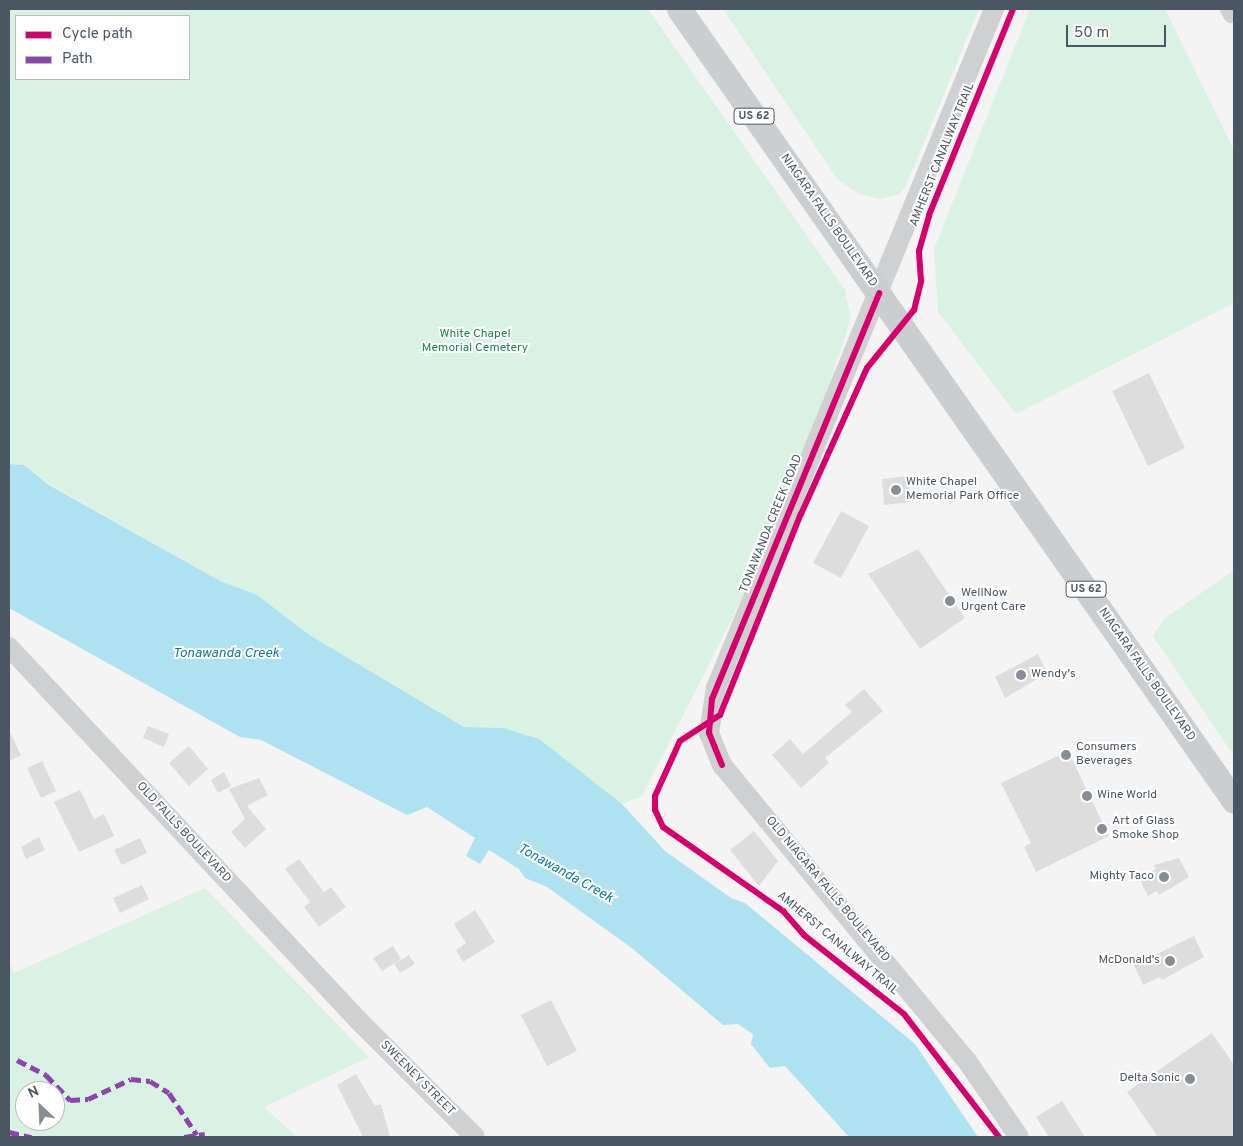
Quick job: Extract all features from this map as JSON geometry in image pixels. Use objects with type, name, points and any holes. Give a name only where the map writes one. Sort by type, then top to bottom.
[{"type":"main road","name":"NIAGARA FALLS BOULEVARD","points":[[679,9],[1234,801]]},
{"type":"street","name":"TONAWANDA CREEK ROAD","points":[[722,765],[708,733],[712,699],[994,9]]},
{"type":"street","name":"OLD FALLS BOULEVARD","points":[[9,647],[358,1020]]},
{"type":"street","name":"OLD NIAGARA FALLS BOULEVARD","points":[[722,765],[967,1061],[1019,1137]]},
{"type":"street","name":"SWEENEY STREET","points":[[358,1020],[475,1137]]},
{"type":"green space","name":"White Chapel Memorial Cemetery","points":[[9,9],[648,9],[845,290],[851,319],[823,403],[735,613],[642,796],[622,804],[503,728],[464,727],[311,636],[257,595],[220,581],[49,484],[24,465],[9,464]]},
{"type":"green space","points":[[723,9],[979,9],[906,186],[898,195],[880,199],[859,194],[838,180]]},
{"type":"green space","points":[[1030,9],[1165,9],[1234,150],[1234,303],[1016,414],[938,312],[934,249]]},
{"type":"green space","points":[[1234,570],[1234,756],[1153,636],[1164,619]]},
{"type":"green space","points":[[205,888],[369,1057],[264,1107],[297,1137],[9,1137],[9,962],[14,973]]},
{"type":"water","name":"Tonawanda Creek","points":[[9,464],[24,465],[49,485],[220,581],[257,595],[311,636],[464,727],[503,728],[539,739],[622,804],[665,851],[731,898],[745,903],[915,1044],[978,1137],[849,1137],[785,1066],[770,1068],[751,1044],[753,1034],[738,1024],[723,1025],[633,949],[547,887],[525,878],[519,869],[489,850],[480,864],[466,856],[475,838],[427,807],[407,815],[261,740],[240,737],[9,608]]},
{"type":"building","points":[[1149,373],[1185,448],[1148,466],[1112,391]]},
{"type":"building","name":"White Chapel Memorial Park Office","points":[[908,476],[911,502],[884,505],[882,479]]},
{"type":"building","points":[[841,511],[869,526],[841,578],[813,563]]},
{"type":"building","points":[[918,549],[965,618],[920,649],[868,574]]},
{"type":"building","name":"Wendy's","points":[[1038,654],[1047,673],[1005,698],[995,677]]},
{"type":"building","points":[[864,689],[883,711],[825,758],[829,763],[801,788],[772,755],[790,739],[803,754],[852,712],[845,705]]},
{"type":"building","points":[[148,726],[169,734],[164,747],[143,738]]},
{"type":"building","points":[[9,730],[21,755],[9,761]]},
{"type":"building","points":[[189,746],[208,769],[189,786],[169,763]]},
{"type":"building","points":[[1068,751],[1109,836],[1036,872],[1024,847],[1031,843],[1001,783]]},
{"type":"building","points":[[42,761],[56,791],[41,798],[27,768]]},
{"type":"building","points":[[224,772],[231,786],[218,793],[211,780]]},
{"type":"building","points":[[259,778],[268,795],[247,806],[266,829],[245,848],[231,832],[245,819],[229,789]]},
{"type":"building","points":[[80,790],[94,819],[104,814],[114,836],[79,852],[54,802]]},
{"type":"building","points":[[754,831],[778,861],[759,886],[730,850]]},
{"type":"building","points":[[39,837],[45,850],[26,859],[21,847]]},
{"type":"building","points":[[140,838],[147,853],[122,865],[114,850]]},
{"type":"building","name":"Mighty Taco","points":[[1179,858],[1189,877],[1159,895],[1157,891],[1148,896],[1139,878],[1156,869],[1154,865]]},
{"type":"building","points":[[299,859],[324,892],[331,887],[346,907],[319,927],[304,907],[310,902],[285,869]]},
{"type":"building","points":[[142,885],[149,899],[120,913],[113,898]]},
{"type":"building","points":[[475,910],[495,942],[463,962],[456,950],[466,943],[454,924]]},
{"type":"building","name":"McDonald's","points":[[1194,936],[1204,957],[1162,980],[1160,977],[1143,985],[1134,965]]},
{"type":"building","points":[[393,946],[401,959],[382,971],[373,958]]},
{"type":"building","points":[[409,955],[415,964],[400,973],[394,964]]},
{"type":"building","points":[[551,1000],[577,1051],[547,1066],[521,1015]]},
{"type":"building","name":"Delta Sonic","points":[[1212,1033],[1234,1065],[1234,1137],[1158,1137],[1127,1092]]},
{"type":"building","points":[[356,1074],[375,1106],[381,1104],[390,1137],[363,1137],[337,1085]]},
{"type":"building","points":[[1062,1101],[1085,1137],[1049,1137],[1036,1117]]},
{"type":"marked path","points":[[17,1060],[46,1075],[70,1100],[88,1099],[131,1079],[150,1081],[169,1093],[197,1135]]},
{"type":"marked path","points":[[9,1132],[31,1137]]},
{"type":"marked path","points":[[184,1137],[205,1134]]},
{"type":"cycle path","name":"AMHERST CANALWAY TRAIL","points":[[999,1137],[904,1014],[804,935],[783,911],[663,827],[655,810],[655,796],[680,741],[720,715],[801,514],[867,368],[914,310],[921,281],[919,251],[929,215],[1013,9]]},
{"type":"cycle path","points":[[722,765],[709,733],[712,699],[879,293]]},
{"type":"place","name":"White Chapel Memorial Park Office","points":[[896,490]]},
{"type":"place","name":"WellNow Urgent Care","points":[[950,601]]},
{"type":"place","name":"Wendy's","points":[[1021,675]]},
{"type":"place","name":"Consumers Beverages","points":[[1066,755]]},
{"type":"place","name":"Wine World","points":[[1087,796]]},
{"type":"place","name":"Art of Glass Smoke Shop","points":[[1102,829]]},
{"type":"place","name":"Mighty Taco","points":[[1164,877]]},
{"type":"place","name":"McDonald's","points":[[1170,961]]},
{"type":"place","name":"Delta Sonic","points":[[1190,1079]]}]
